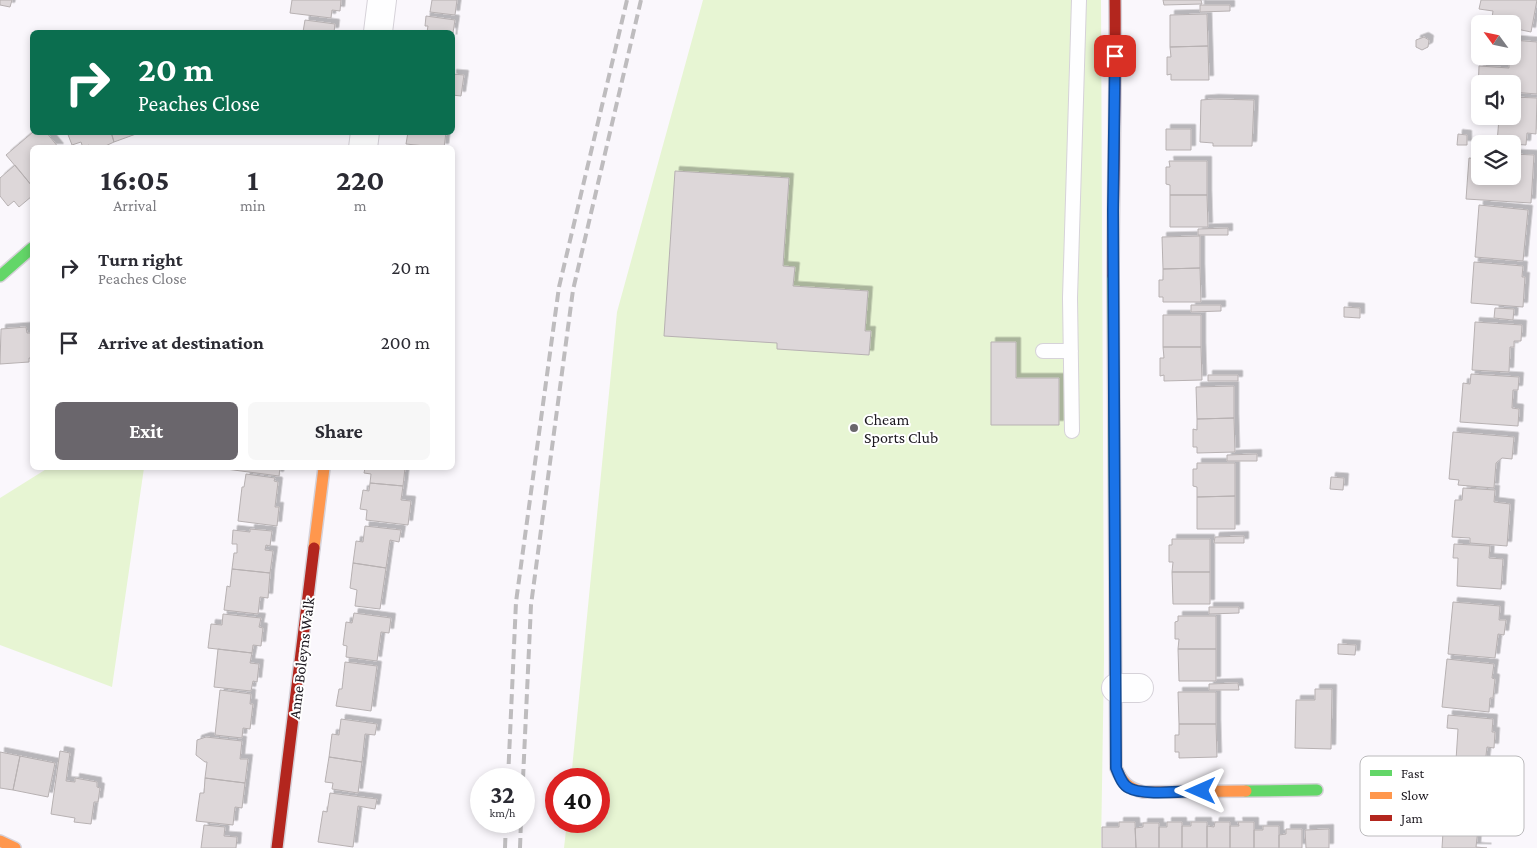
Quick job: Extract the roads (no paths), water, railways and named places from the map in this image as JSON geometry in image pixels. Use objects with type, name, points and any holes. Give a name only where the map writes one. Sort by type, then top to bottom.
[{"type":"main road","points":[[1115,0],[1116,93],[1113,210],[1127,688],[1116,768],[1120,779],[1128,788],[1143,792],[1317,790]]},
{"type":"main road","points":[[0,276],[30,250]]},
{"type":"main road","name":"Anne Boleyns Walk","points":[[277,848],[324,470]]},
{"type":"main road","points":[[0,842],[15,848]]},
{"type":"street","points":[[378,30],[382,0]]},
{"type":"lane","points":[[1072,431],[1070,298],[1079,0]]},
{"type":"lane","points":[[1043,351],[1071,351]]},
{"type":"railway","points":[[508,768],[516,602],[559,287],[627,0]]},
{"type":"railway","points":[[524,768],[531,605],[573,290],[641,0]]},
{"type":"railway","points":[[505,848],[506,833]]},
{"type":"railway","points":[[520,848],[521,833]]},
{"type":"place","name":"Cheam Sports Club","points":[[854,428]]}]
